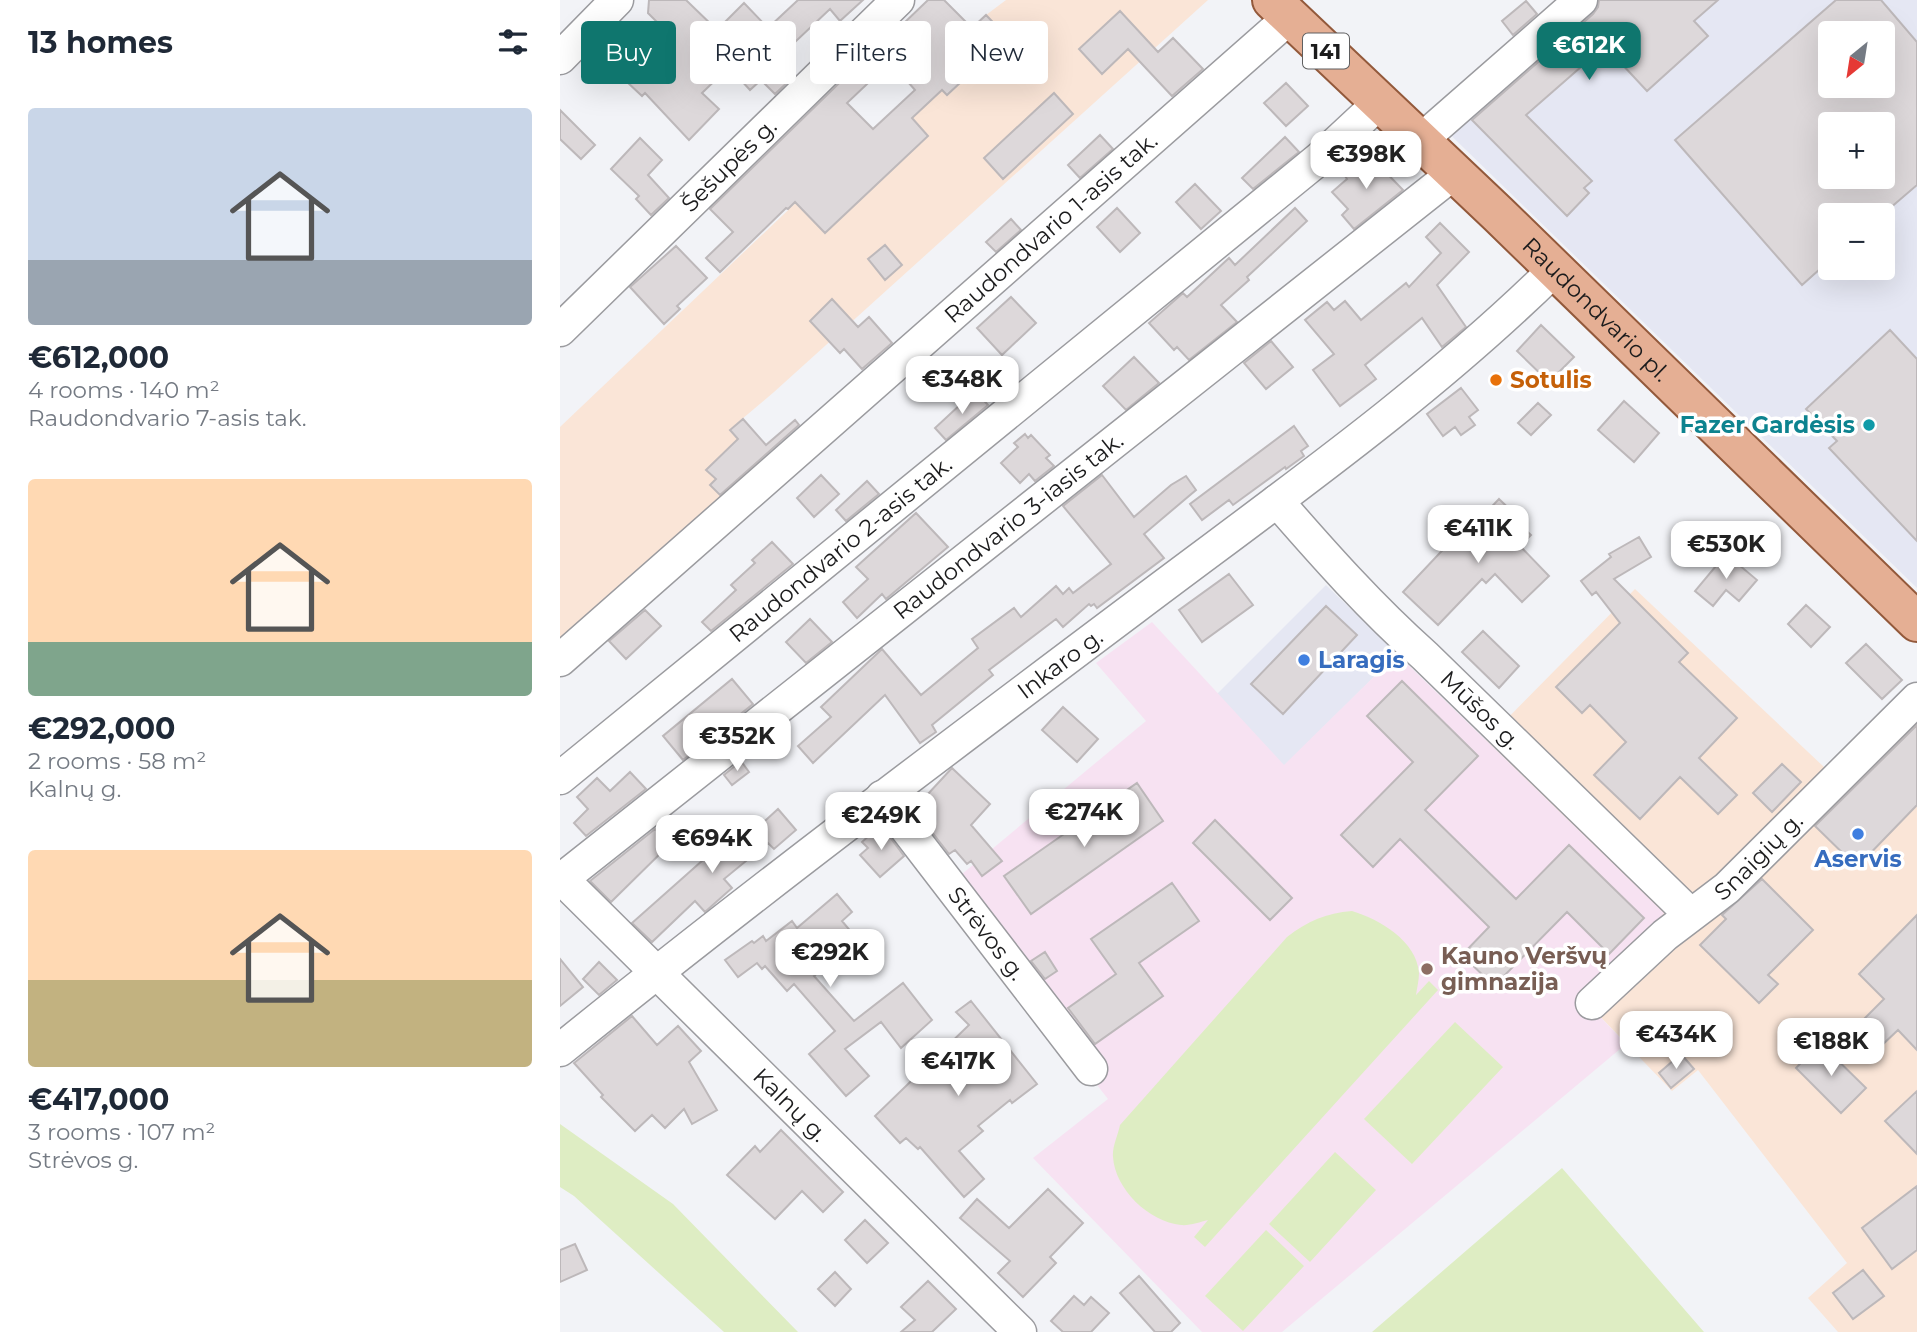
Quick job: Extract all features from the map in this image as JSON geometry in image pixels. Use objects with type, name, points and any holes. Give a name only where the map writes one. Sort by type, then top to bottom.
[{"type":"main road","name":"Raudondvario pl.","points":[[1281,9],[1917,622]]},
{"type":"street","points":[[560,58],[617,0]]},
{"type":"street","name":"Šešupės g.","points":[[560,330],[898,0]]},
{"type":"street","points":[[1420,141],[1581,0]]},
{"type":"street","name":"Raudondvario 1-asis tak.","points":[[560,660],[1281,9]]},
{"type":"street","name":"Raudondvario 2-asis tak.","points":[[560,778],[1320,158],[1379,103]]},
{"type":"street","name":"Raudondvario 3-iasis tak.","points":[[561,878],[1454,173]]},
{"type":"street","name":"Inkaro g.","points":[[560,1050],[882,797],[1277,501],[1459,358],[1498,325],[1554,270]]},
{"type":"street","name":"Mūšos g.","points":[[1277,501],[1388,623],[1690,914]]},
{"type":"street","name":"Snaigių g.","points":[[1592,1003],[1665,935],[1727,888],[1917,699]]},
{"type":"street","name":"Strėvos g.","points":[[882,797],[1091,1069]]},
{"type":"street","name":"Kalnų g.","points":[[561,878],[1020,1332]]},
{"type":"shaded area","points":[[1006,0],[1208,0],[729,430],[767,472],[560,654],[560,427],[921,84],[931,84],[931,67],[945,54],[945,84],[1048,84],[1048,21],[980,21]]},
{"type":"shaded area","points":[[1582,0],[1917,0],[1917,588],[1431,116]]},
{"type":"shaded area","points":[[1326,585],[1397,654],[1284,766],[1217,694]]},
{"type":"shaded area","points":[[1635,589],[1841,783],[1917,710],[1917,1332],[1838,1332],[1808,1298],[1847,1263],[1698,1070],[1672,1091],[1587,1003],[1663,913],[1486,740]]},
{"type":"shaded area","name":"Kauno Veršvų gimnazija","points":[[1152,622],[1284,765],[1397,654],[1664,913],[1587,1003],[1626,1044],[1282,1332],[1202,1332],[1033,1158],[1108,1099],[944,889],[1146,721],[1096,663]]},
{"type":"green space","points":[[1352,911],[1385,926],[1404,941],[1417,961],[1419,973],[1416,995],[1429,981],[1438,990],[1205,1247],[1194,1237],[1208,1220],[1184,1225],[1169,1223],[1146,1211],[1127,1192],[1115,1169],[1113,1157],[1120,1125],[1287,937],[1318,919]]},
{"type":"green space","points":[[1455,1022],[1503,1067],[1412,1164],[1364,1119]]},
{"type":"green space","points":[[560,1124],[673,1204],[798,1332],[724,1332],[574,1196],[560,1187]]},
{"type":"green space","points":[[1335,1152],[1376,1190],[1310,1262],[1269,1224]]},
{"type":"green space","points":[[1562,1168],[1704,1332],[1372,1332]]},
{"type":"green space","points":[[1266,1230],[1304,1266],[1243,1331],[1205,1296]]},
{"type":"building","points":[[649,0],[686,0],[708,21],[690,21],[690,84],[711,84],[702,93],[719,109],[689,140],[645,93],[642,96],[629,84],[676,84],[676,21],[656,21],[648,13]]},
{"type":"building","points":[[798,0],[863,0],[840,21],[830,9],[817,21],[810,21],[810,28],[796,41],[796,21],[776,21]]},
{"type":"building","points":[[928,0],[944,0],[965,21],[945,21],[945,84],[959,84],[947,95],[942,90],[912,118],[928,136],[825,233],[795,202],[720,272],[706,258],[733,232],[710,209],[838,84],[867,84],[847,103],[873,129],[915,90],[910,84],[931,84],[931,21],[906,21]]},
{"type":"building","points":[[1599,0],[1718,0],[1694,21],[1708,36],[1647,91],[1605,46],[1526,115],[1592,181],[1584,188],[1589,193],[1567,216],[1472,120],[1593,14]]},
{"type":"building","points":[[1836,0],[1881,0],[1917,42],[1917,185],[1895,204],[1818,203],[1818,271],[1802,285],[1675,140]]},
{"type":"building","points":[[1526,1],[1537,14],[1513,35],[1502,21]]},
{"type":"building","points":[[744,3],[761,21],[726,21]]},
{"type":"building","points":[[1120,11],[1158,52],[1173,38],[1203,69],[1172,96],[1128,49],[1102,74],[1079,49]]},
{"type":"building","points":[[986,15],[992,21],[980,21]]},
{"type":"building","points":[[1286,83],[1308,106],[1286,126],[1264,103]]},
{"type":"building","points":[[745,84],[757,84],[750,90]]},
{"type":"building","points":[[765,84],[786,84],[775,94]]},
{"type":"building","points":[[1054,93],[1073,114],[1003,179],[984,158]]},
{"type":"building","points":[[560,110],[595,145],[581,159],[560,139]]},
{"type":"building","points":[[1100,135],[1113,149],[1080,178],[1068,165]]},
{"type":"building","points":[[1285,137],[1299,152],[1253,189],[1242,178]]},
{"type":"building","points":[[640,138],[662,160],[648,175],[669,198],[651,215],[636,199],[639,196],[611,169]]},
{"type":"building","points":[[1368,154],[1403,190],[1354,229],[1342,215],[1348,209],[1332,192]]},
{"type":"building","points":[[1195,184],[1221,211],[1201,229],[1176,202]]},
{"type":"building","points":[[1117,208],[1140,233],[1120,252],[1097,227]]},
{"type":"building","points":[[1295,208],[1307,221],[1221,305],[1237,322],[1189,360],[1177,347],[1174,350],[1149,323],[1183,293],[1187,297],[1229,258],[1235,265]]},
{"type":"building","points":[[1011,219],[1021,230],[996,252],[986,242]]},
{"type":"building","points":[[1440,223],[1469,252],[1437,285],[1466,327],[1442,347],[1422,318],[1365,365],[1376,379],[1340,406],[1313,370],[1334,354],[1305,320],[1327,302],[1334,310],[1345,301],[1361,320],[1406,283],[1409,287],[1441,253],[1426,237]]},
{"type":"building","points":[[885,245],[902,265],[885,280],[868,259]]},
{"type":"building","points":[[676,246],[707,278],[677,306],[680,309],[664,324],[630,287]]},
{"type":"building","points":[[1011,297],[1036,323],[1002,355],[977,328]]},
{"type":"building","points":[[832,299],[858,327],[869,317],[892,343],[862,369],[844,349],[840,353],[810,321]]},
{"type":"building","points":[[1541,325],[1574,357],[1549,382],[1517,351]]},
{"type":"building","name":"Fazer Gardėsis","points":[[1890,330],[1917,359],[1917,541],[1829,448],[1837,441],[1806,409]]},
{"type":"building","points":[[1271,341],[1293,367],[1266,389],[1244,363]]},
{"type":"building","points":[[1134,357],[1159,383],[1126,410],[1103,386]]},
{"type":"building","points":[[1461,388],[1478,410],[1469,417],[1475,425],[1461,435],[1455,427],[1443,436],[1427,414]]},
{"type":"building","points":[[975,391],[988,405],[946,440],[935,428]]},
{"type":"building","points":[[1624,401],[1659,433],[1634,462],[1598,430]]},
{"type":"building","points":[[1538,403],[1551,415],[1531,435],[1518,423]]},
{"type":"building","points":[[743,419],[766,445],[795,420],[799,425],[720,495],[710,485],[716,479],[706,470],[738,439],[730,430]]},
{"type":"building","points":[[1294,426],[1308,446],[1301,451],[1304,456],[1233,505],[1229,500],[1202,520],[1190,504]]},
{"type":"building","points":[[1025,434],[1028,438],[1031,435],[1050,455],[1046,458],[1054,466],[1035,481],[1029,474],[1020,483],[1001,463],[1018,447],[1014,443]]},
{"type":"building","points":[[821,475],[839,494],[814,517],[797,498]]},
{"type":"building","points":[[1102,475],[1134,517],[1171,485],[1186,476],[1196,490],[1144,534],[1164,558],[1097,608],[1094,604],[1089,604],[1063,627],[1056,619],[989,670],[993,675],[932,725],[936,732],[920,743],[885,695],[813,763],[798,746],[831,717],[821,707],[882,649],[921,695],[978,648],[972,639],[1014,608],[1021,617],[1056,586],[1063,594],[1069,588],[1073,593],[1111,564],[1063,506]]},
{"type":"building","points":[[867,481],[879,494],[846,521],[836,510]]},
{"type":"building","points":[[1499,499],[1520,519],[1517,522],[1531,535],[1520,546],[1549,576],[1522,602],[1495,574],[1486,583],[1482,579],[1438,625],[1403,592],[1454,538],[1458,542]]},
{"type":"building","points":[[916,513],[948,547],[886,599],[882,594],[857,618],[843,602],[868,579],[856,567]]},
{"type":"building","points":[[1639,537],[1651,557],[1614,579],[1688,653],[1679,662],[1737,718],[1699,758],[1737,795],[1718,814],[1680,777],[1640,819],[1594,775],[1626,742],[1590,705],[1582,713],[1556,687],[1620,623],[1596,592],[1592,595],[1581,581],[1611,557],[1609,554]]},
{"type":"building","points":[[772,542],[793,564],[711,631],[702,622],[736,590],[731,585],[755,563],[752,560]]},
{"type":"building","points":[[1726,554],[1757,580],[1739,601],[1726,590],[1713,606],[1695,591]]},
{"type":"building","points":[[1229,574],[1253,605],[1202,642],[1179,610]]},
{"type":"building","points":[[1806,605],[1830,627],[1811,647],[1788,624]]},
{"type":"building","name":"Laragis","points":[[1326,606],[1357,635],[1283,714],[1251,684]]},
{"type":"building","points":[[645,610],[661,626],[626,659],[609,641]]},
{"type":"building","points":[[810,619],[832,642],[806,663],[786,642]]},
{"type":"building","points":[[1483,631],[1519,666],[1499,688],[1462,652]]},
{"type":"building","points":[[1866,644],[1902,680],[1882,699],[1846,663]]},
{"type":"building","points":[[732,679],[753,704],[683,760],[663,736]]},
{"type":"building","points":[[1402,681],[1478,756],[1425,810],[1516,899],[1569,845],[1644,918],[1609,954],[1567,912],[1494,986],[1462,955],[1489,927],[1400,839],[1373,867],[1341,835],[1413,762],[1367,716]]},
{"type":"building","points":[[1063,707],[1098,739],[1077,762],[1042,730]]},
{"type":"building","points":[[1917,725],[1917,805],[1857,867],[1815,826]]},
{"type":"building","points":[[741,761],[749,772],[732,785],[724,775]]},
{"type":"building","points":[[1782,764],[1801,782],[1772,812],[1753,793]]},
{"type":"building","points":[[952,768],[990,804],[971,825],[1002,861],[982,876],[971,861],[967,864],[955,850],[949,854],[918,814],[934,802],[927,795]]},
{"type":"building","points":[[630,772],[646,789],[586,836],[574,823],[588,809],[577,797],[597,778],[610,791]]},
{"type":"building","points":[[1137,783],[1163,821],[1031,914],[1004,876]]},
{"type":"building","points":[[778,809],[796,830],[774,849],[768,843],[724,879],[732,888],[705,912],[695,901],[652,942],[632,923],[721,844],[717,838],[731,826],[743,841]]},
{"type":"building","points":[[1215,820],[1292,898],[1270,920],[1193,843]]},
{"type":"building","points":[[881,825],[904,856],[880,877],[860,855],[868,848],[862,842]]},
{"type":"building","points":[[655,829],[670,844],[611,902],[590,881]]},
{"type":"building","points":[[1762,879],[1813,930],[1768,975],[1778,984],[1759,1003],[1700,945],[1726,919],[1722,915]]},
{"type":"building","points":[[1172,883],[1199,921],[1139,963],[1163,996],[1095,1044],[1068,1008],[1116,974],[1091,939]]},
{"type":"building","points":[[837,894],[852,912],[842,921],[858,940],[814,976],[854,1021],[903,983],[932,1020],[901,1048],[881,1022],[845,1049],[869,1076],[846,1096],[809,1054],[835,1031],[794,984],[787,991],[765,966],[762,969],[757,963],[738,977],[725,960],[752,941],[754,943],[763,936],[766,941],[792,921],[797,928]]},
{"type":"building","points":[[1917,915],[1917,1050],[1898,1030],[1881,1046],[1859,1024],[1884,999],[1859,974]]},
{"type":"building","points":[[1045,952],[1057,971],[1045,979],[1031,961]]},
{"type":"building","points":[[560,959],[583,987],[560,1006]]},
{"type":"building","points":[[599,962],[617,980],[599,995],[583,979]]},
{"type":"building","points":[[971,1001],[1037,1084],[1012,1103],[1010,1100],[978,1126],[983,1131],[959,1151],[984,1179],[964,1197],[920,1147],[918,1149],[906,1138],[900,1143],[875,1116],[969,1025],[956,1012]]},
{"type":"building","points":[[632,1016],[657,1045],[678,1026],[701,1051],[689,1062],[717,1110],[692,1124],[684,1109],[665,1128],[652,1115],[635,1131],[601,1097],[603,1095],[574,1063]]},
{"type":"building","points":[[1820,1043],[1866,1088],[1841,1113],[1796,1068]]},
{"type":"building","points":[[1681,1054],[1694,1069],[1671,1088],[1659,1073]]},
{"type":"building","points":[[1917,1091],[1917,1154],[1885,1121]]},
{"type":"building","points":[[781,1130],[843,1192],[823,1212],[802,1191],[775,1219],[727,1175],[755,1146],[760,1152]]},
{"type":"building","points":[[1917,1186],[1917,1250],[1892,1269],[1862,1228]]},
{"type":"building","points":[[1048,1189],[1083,1223],[1050,1257],[1056,1263],[1023,1297],[998,1273],[1010,1261],[960,1218],[977,1199],[1009,1228]]},
{"type":"building","points":[[865,1220],[888,1243],[867,1263],[845,1240]]},
{"type":"building","points":[[575,1244],[587,1270],[560,1282],[560,1250]]},
{"type":"building","points":[[1863,1270],[1884,1296],[1853,1319],[1833,1293]]},
{"type":"building","points":[[835,1272],[851,1289],[835,1306],[818,1289]]},
{"type":"building","points":[[1139,1276],[1180,1323],[1171,1332],[1155,1332],[1120,1293]]},
{"type":"building","points":[[928,1281],[956,1309],[932,1332],[901,1332],[915,1320],[901,1307]]},
{"type":"building","points":[[1074,1296],[1084,1305],[1091,1297],[1109,1313],[1091,1332],[1063,1332],[1051,1321]]},
{"type":"place","name":"Sotulis","points":[[1496,380]]},
{"type":"place","name":"Fazer Gardėsis","points":[[1869,425]]},
{"type":"place","name":"Laragis","points":[[1304,660]]},
{"type":"place","name":"Aservis","points":[[1858,834]]},
{"type":"place","name":"Kauno Veršvų gimnazija","points":[[1427,969]]}]
